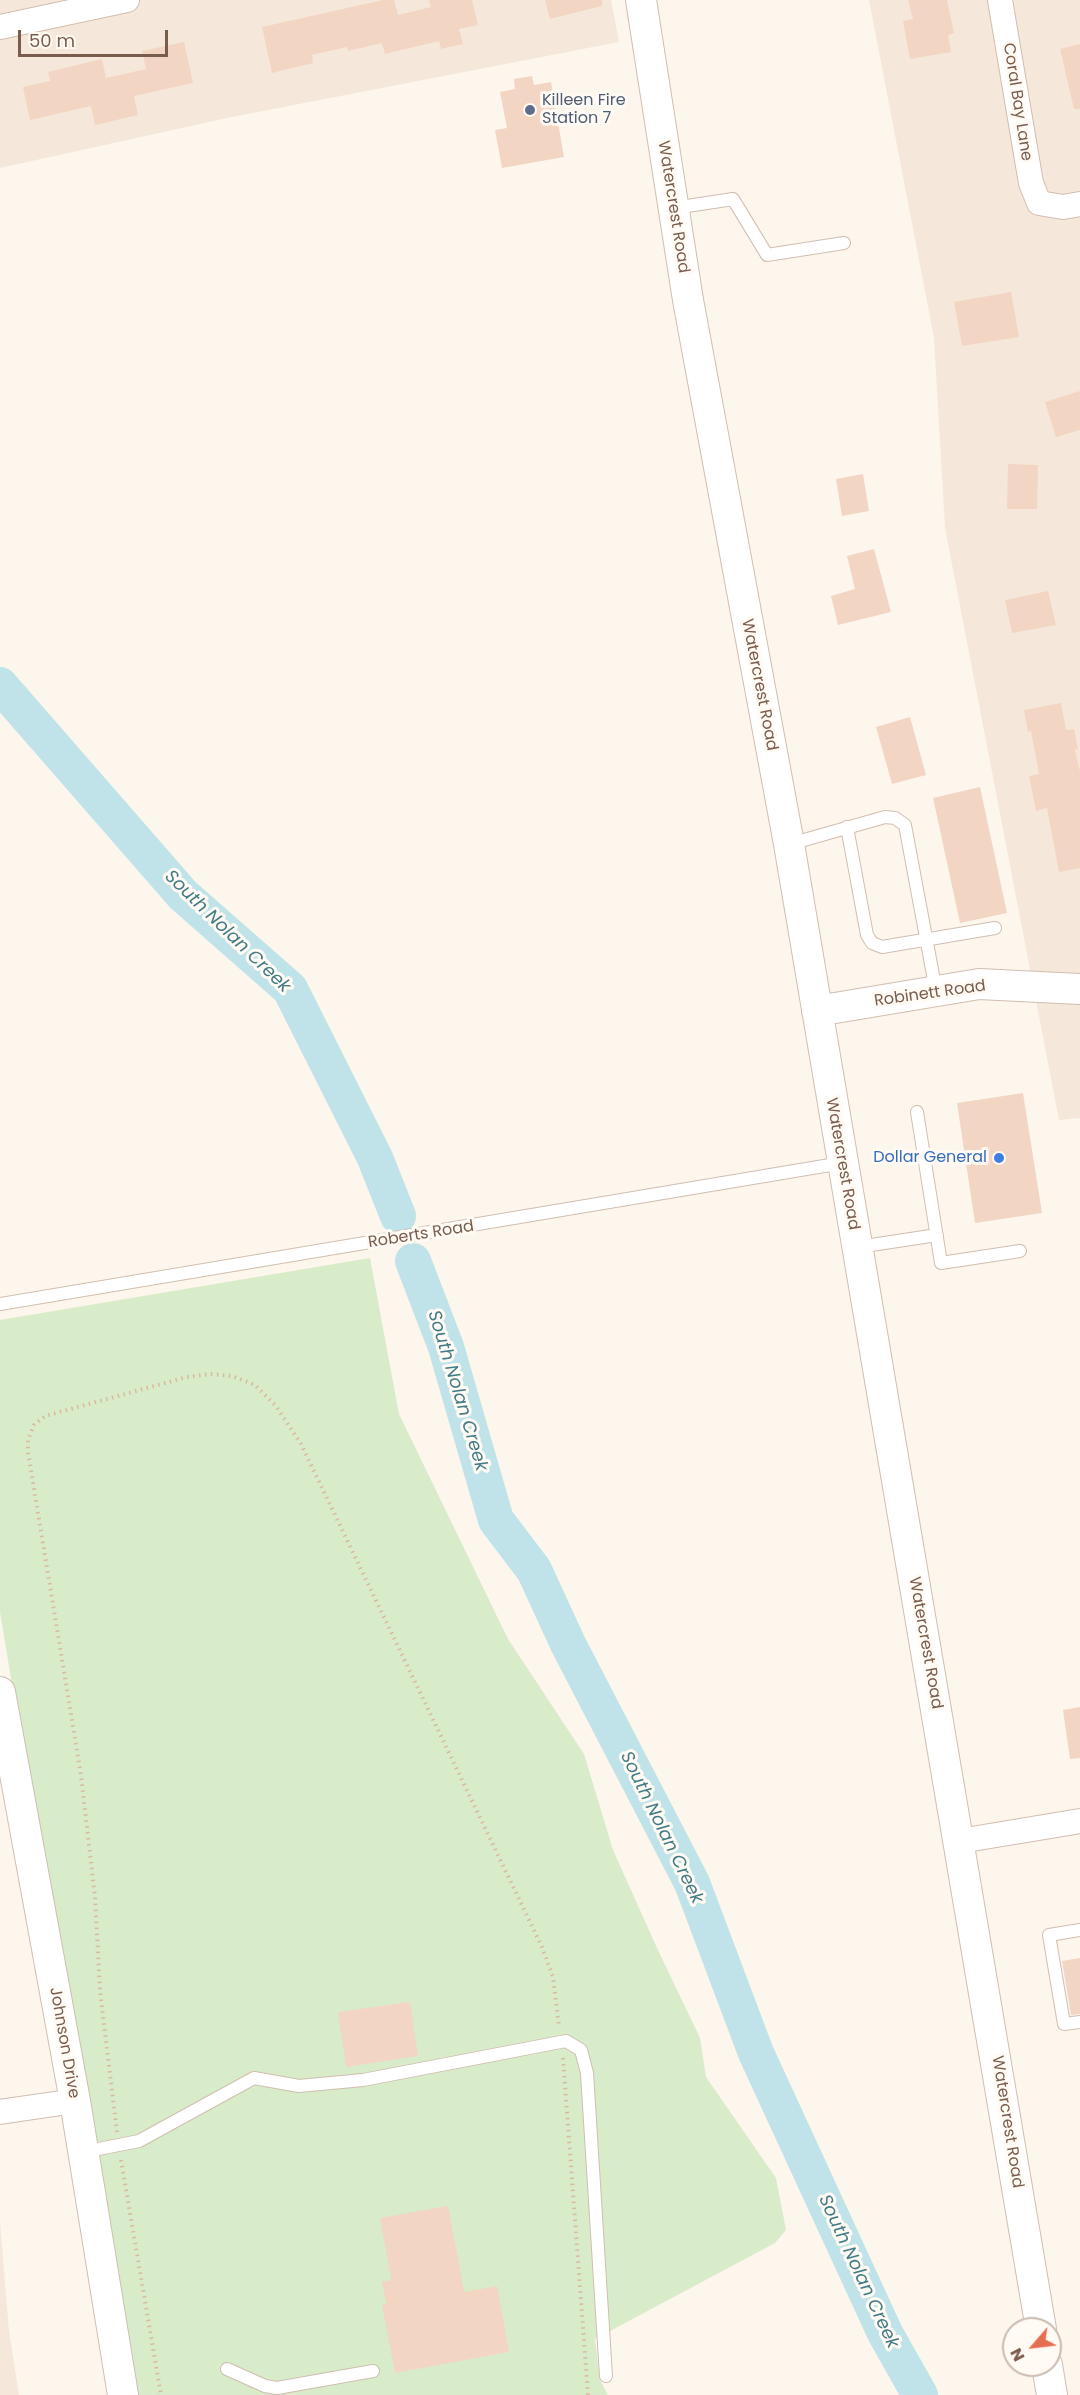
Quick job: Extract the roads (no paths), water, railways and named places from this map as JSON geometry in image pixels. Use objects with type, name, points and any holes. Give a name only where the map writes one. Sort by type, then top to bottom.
[{"type":"street","points":[[0,27],[127,0]]},
{"type":"street","name":"Watercrest Road","points":[[641,0],[688,300],[789,844],[1039,2317]]},
{"type":"street","name":"Coral Bay Lane","points":[[1000,0],[1031,183],[1039,203],[1063,207],[1080,204]]},
{"type":"street","name":"Robinett Road","points":[[817,1011],[979,984],[1080,989]]},
{"type":"street","name":"Johnson Drive","points":[[0,1692],[75,2101],[123,2395]]},
{"type":"street","points":[[960,1841],[1080,1821]]},
{"type":"street","points":[[0,2112],[75,2101]]},
{"type":"street","points":[[1049,2377],[1052,2395]]},
{"type":"lane","points":[[674,208],[733,199],[767,255],[844,243]]},
{"type":"lane","points":[[789,844],[885,817],[895,818],[904,825],[936,991]]},
{"type":"lane","points":[[847,827],[867,935],[872,943],[882,947],[995,928]]},
{"type":"lane","points":[[917,1112],[941,1263],[1020,1251]]},
{"type":"lane","name":"Roberts Road","points":[[0,1304],[842,1163]]},
{"type":"lane","points":[[856,1247],[937,1235]]},
{"type":"lane","points":[[1080,1930],[1049,1935],[1064,2024],[1080,2022]]},
{"type":"lane","points":[[83,2152],[139,2141],[254,2078],[298,2086],[363,2080],[566,2041],[581,2050],[586,2073],[606,2376]]},
{"type":"lane","points":[[227,2369],[265,2386],[277,2388],[373,2371]]},
{"type":"waterway","name":"South Nolan Creek","points":[[0,685],[183,895],[290,989],[375,1158],[398,1216]]},
{"type":"waterway","name":"South Nolan Creek","points":[[413,1261],[446,1347],[496,1520],[534,1570],[568,1644],[692,1883],[756,2053],[885,2333],[920,2395]]},
{"type":"place","name":"Killeen Fire Station 7","points":[[530,110]]},
{"type":"place","name":"Dollar General","points":[[999,1158]]}]
